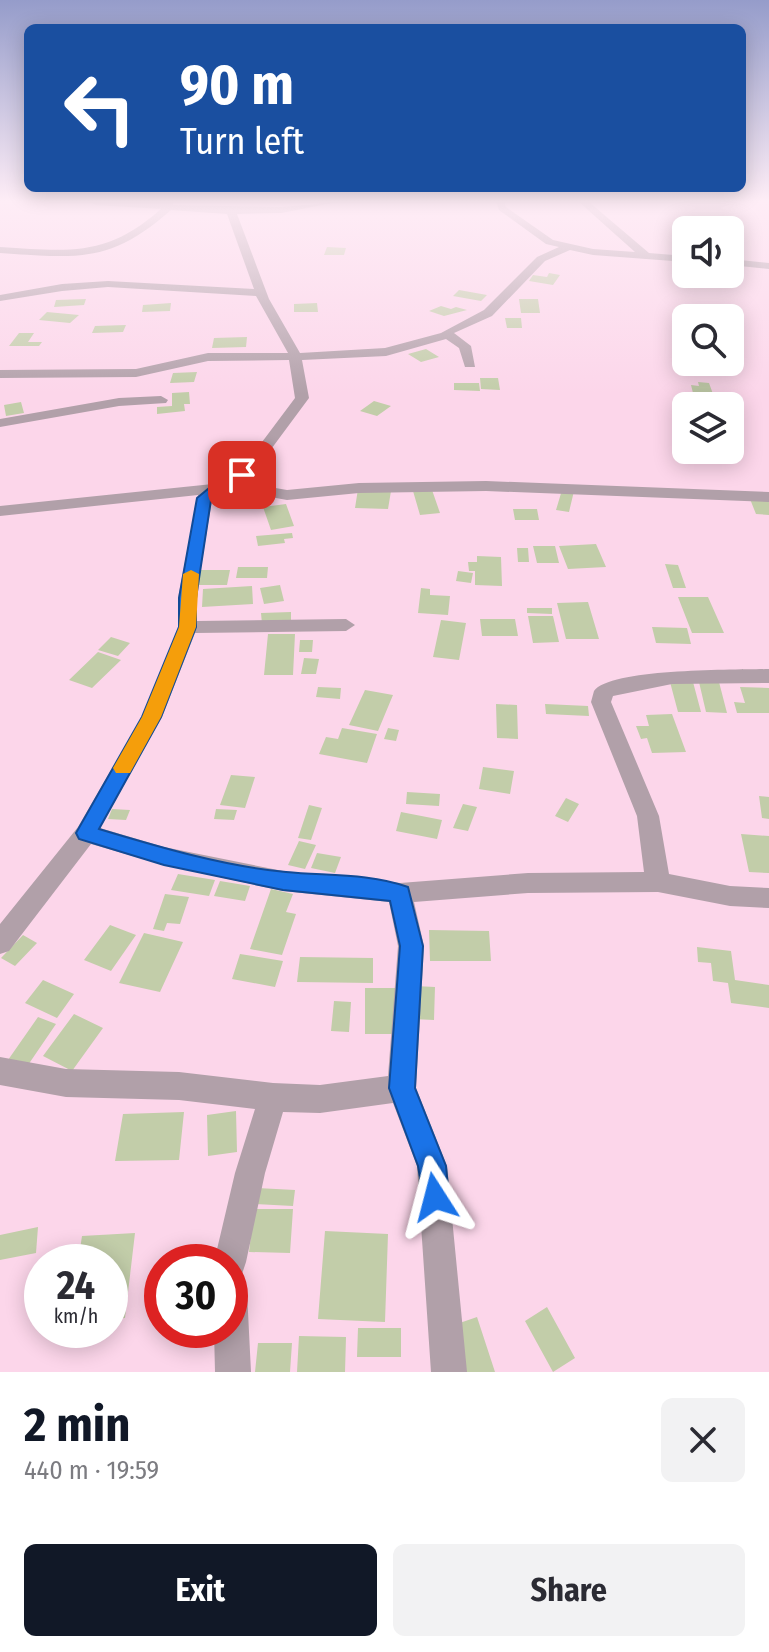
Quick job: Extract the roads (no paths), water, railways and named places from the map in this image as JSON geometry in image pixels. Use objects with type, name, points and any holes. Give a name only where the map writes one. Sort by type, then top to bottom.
[{"type":"street","points":[[237,486],[250,460],[284,425],[302,398],[295,354],[283,326],[261,293],[250,266]]},
{"type":"street","points":[[0,374],[136,373],[208,357],[353,356],[386,352],[447,335],[462,323],[488,313],[534,266]]},
{"type":"street","points":[[0,298],[93,284],[152,286],[208,293],[261,293]]},
{"type":"street","points":[[447,335],[465,346],[470,364]]},
{"type":"street","points":[[0,423],[119,402],[161,400]]},
{"type":"street","points":[[0,511],[204,492],[237,486],[287,495],[359,488],[486,486],[769,497]]},
{"type":"street","points":[[0,943],[86,833],[152,717],[188,627],[187,598],[204,492]]},
{"type":"street","points":[[188,627],[346,625]]},
{"type":"street","points":[[658,882],[648,816],[601,702],[604,691],[672,677],[769,676]]},
{"type":"street","points":[[86,833],[164,856],[283,881],[350,885],[400,893],[528,883],[658,882],[730,896],[769,898]]},
{"type":"street","points":[[400,893],[411,946],[402,1088],[432,1166],[449,1372]]},
{"type":"street","points":[[0,1071],[66,1083],[179,1086],[320,1099],[402,1088]]},
{"type":"street","points":[[234,1244],[250,1173],[273,1097]]},
{"type":"street","points":[[232,1348],[233,1372]]}]
